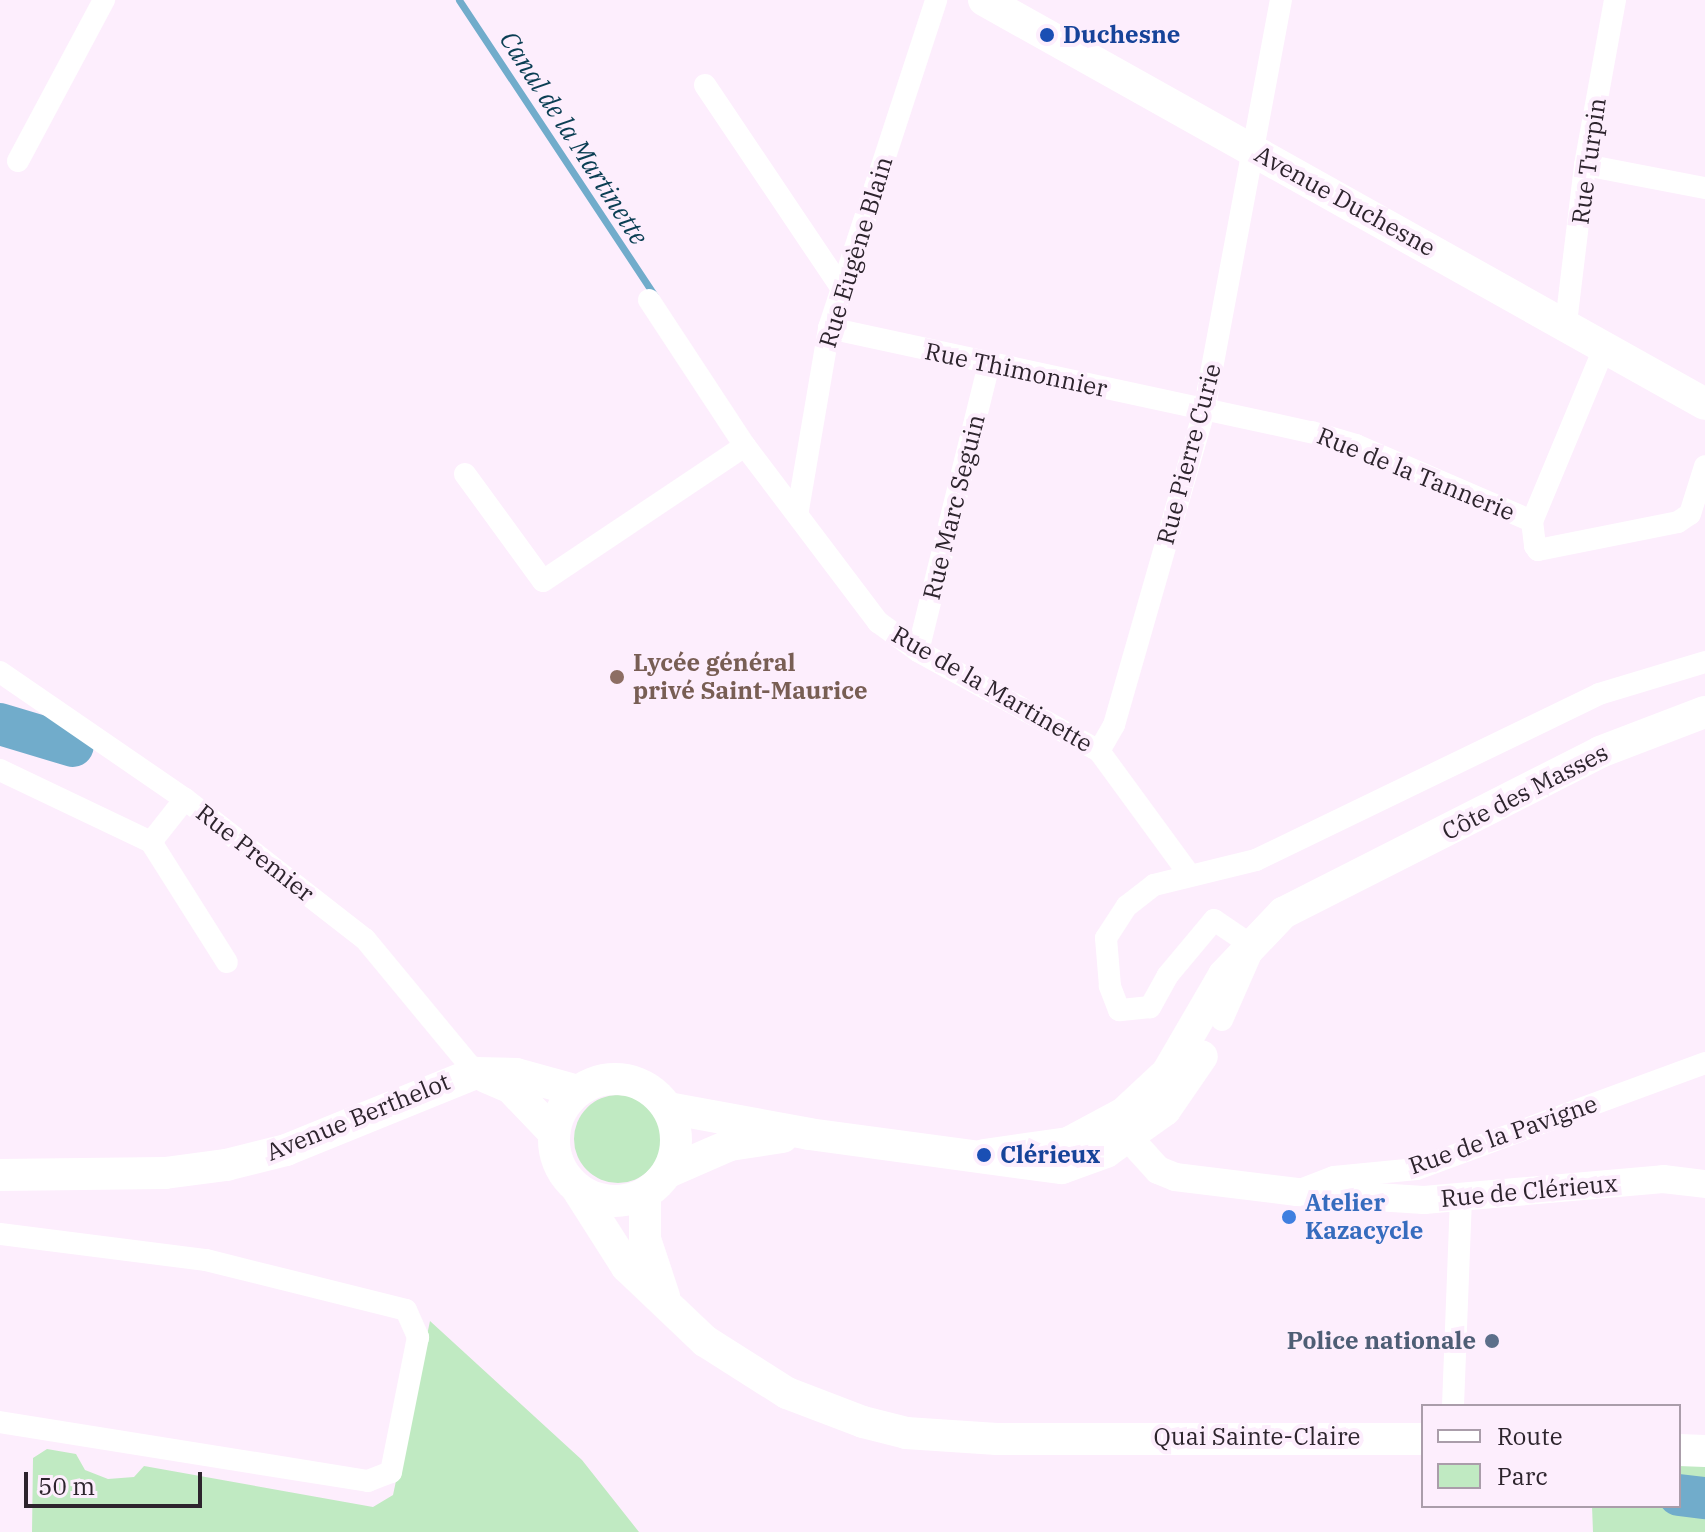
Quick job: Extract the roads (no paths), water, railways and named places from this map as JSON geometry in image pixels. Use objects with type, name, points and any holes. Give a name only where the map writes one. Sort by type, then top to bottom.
[{"type":"main road","name":"Avenue Duchesne","points":[[984,0],[1566,323],[1705,404]]},
{"type":"main road","name":"Côte des Masses","points":[[1127,1125],[1167,1073],[1224,975],[1250,943],[1283,913],[1351,883],[1600,752],[1705,712]]},
{"type":"main road","name":"Côte des Masses","points":[[1127,1125],[1165,1110],[1188,1082],[1222,1020],[1267,953],[1351,883]]},
{"type":"main road","name":"Avenue Berthelot","points":[[0,1175],[165,1173],[226,1165],[286,1150],[476,1073],[516,1074],[578,1091]]},
{"type":"main road","name":"Avenue Berthelot","points":[[476,1073],[510,1087],[554,1133]]},
{"type":"main road","points":[[809,1134],[730,1145],[657,1183],[610,1201],[576,1187],[558,1162],[554,1133],[567,1103],[578,1091],[596,1082],[635,1082],[668,1108],[809,1134],[984,1155],[1068,1143],[1127,1125]]},
{"type":"main road","points":[[668,1108],[677,1140],[642,1221],[649,1261],[669,1306]]},
{"type":"main road","name":"Quai Sainte-Claire","points":[[576,1187],[627,1267],[705,1341],[752,1374],[820,1408],[863,1422],[950,1437],[1421,1439]]},
{"type":"main road","points":[[1681,1450],[1705,1451]]},
{"type":"street","points":[[18,161],[104,0]]},
{"type":"street","name":"Rue Eugène Blain","points":[[798,510],[829,328],[936,0]]},
{"type":"street","name":"Rue Pierre Curie","points":[[1099,751],[1114,725],[1204,411],[1281,0]]},
{"type":"street","name":"Rue Turpin","points":[[1566,323],[1585,165],[1615,0]]},
{"type":"street","points":[[705,85],[842,289]]},
{"type":"street","points":[[1585,165],[1705,188]]},
{"type":"street","name":"Rue de la Martinette","points":[[649,300],[745,446],[798,510],[878,622],[918,651],[1099,751],[1189,874]]},
{"type":"street","name":"Rue Thimonnier","points":[[829,328],[1204,411]]},
{"type":"street","name":"Rue de la Tannerie","points":[[1605,346],[1532,521],[1538,550],[1678,522],[1690,514],[1705,466]]},
{"type":"street","name":"Rue Marc Seguin","points":[[918,651],[989,364]]},
{"type":"street","name":"Rue de la Tannerie","points":[[1204,411],[1356,445],[1532,521]]},
{"type":"street","points":[[465,474],[543,581],[745,446]]},
{"type":"street","points":[[1222,1020],[1233,989],[1251,959],[1250,943],[1214,920],[1168,975],[1150,1007],[1119,1010],[1110,986],[1106,938],[1127,906],[1154,885],[1256,860],[1599,694],[1705,662]]},
{"type":"street","name":"Rue Premier","points":[[0,672],[185,799],[365,939],[476,1073]]},
{"type":"street","points":[[0,770],[151,842],[227,962]]},
{"type":"street","points":[[151,842],[185,799]]},
{"type":"street","name":"Rue de la Pavigne","points":[[1297,1192],[1334,1177],[1417,1169],[1705,1063]]},
{"type":"street","name":"Rue de Clérieux","points":[[1127,1125],[1158,1170],[1175,1177],[1297,1192],[1424,1200],[1663,1179],[1705,1184]]},
{"type":"street","points":[[1453,1404],[1461,1197]]},
{"type":"street","points":[[0,1234],[206,1260],[406,1310],[418,1337],[391,1472],[368,1481],[0,1422]]},
{"type":"waterway","name":"Canal de la Martinette","points":[[459,0],[654,295]]},
{"type":"waterway","points":[[0,724],[73,746]]},
{"type":"waterway","points":[[1681,1495],[1705,1498]]},
{"type":"place","name":"Duchesne","points":[[1047,35]]},
{"type":"place","name":"Lycée général privé Saint-Maurice","points":[[617,677]]},
{"type":"place","name":"Clérieux","points":[[984,1155]]},
{"type":"place","name":"Atelier Kazacycle","points":[[1289,1217]]},
{"type":"place","name":"Police nationale","points":[[1492,1341]]}]
